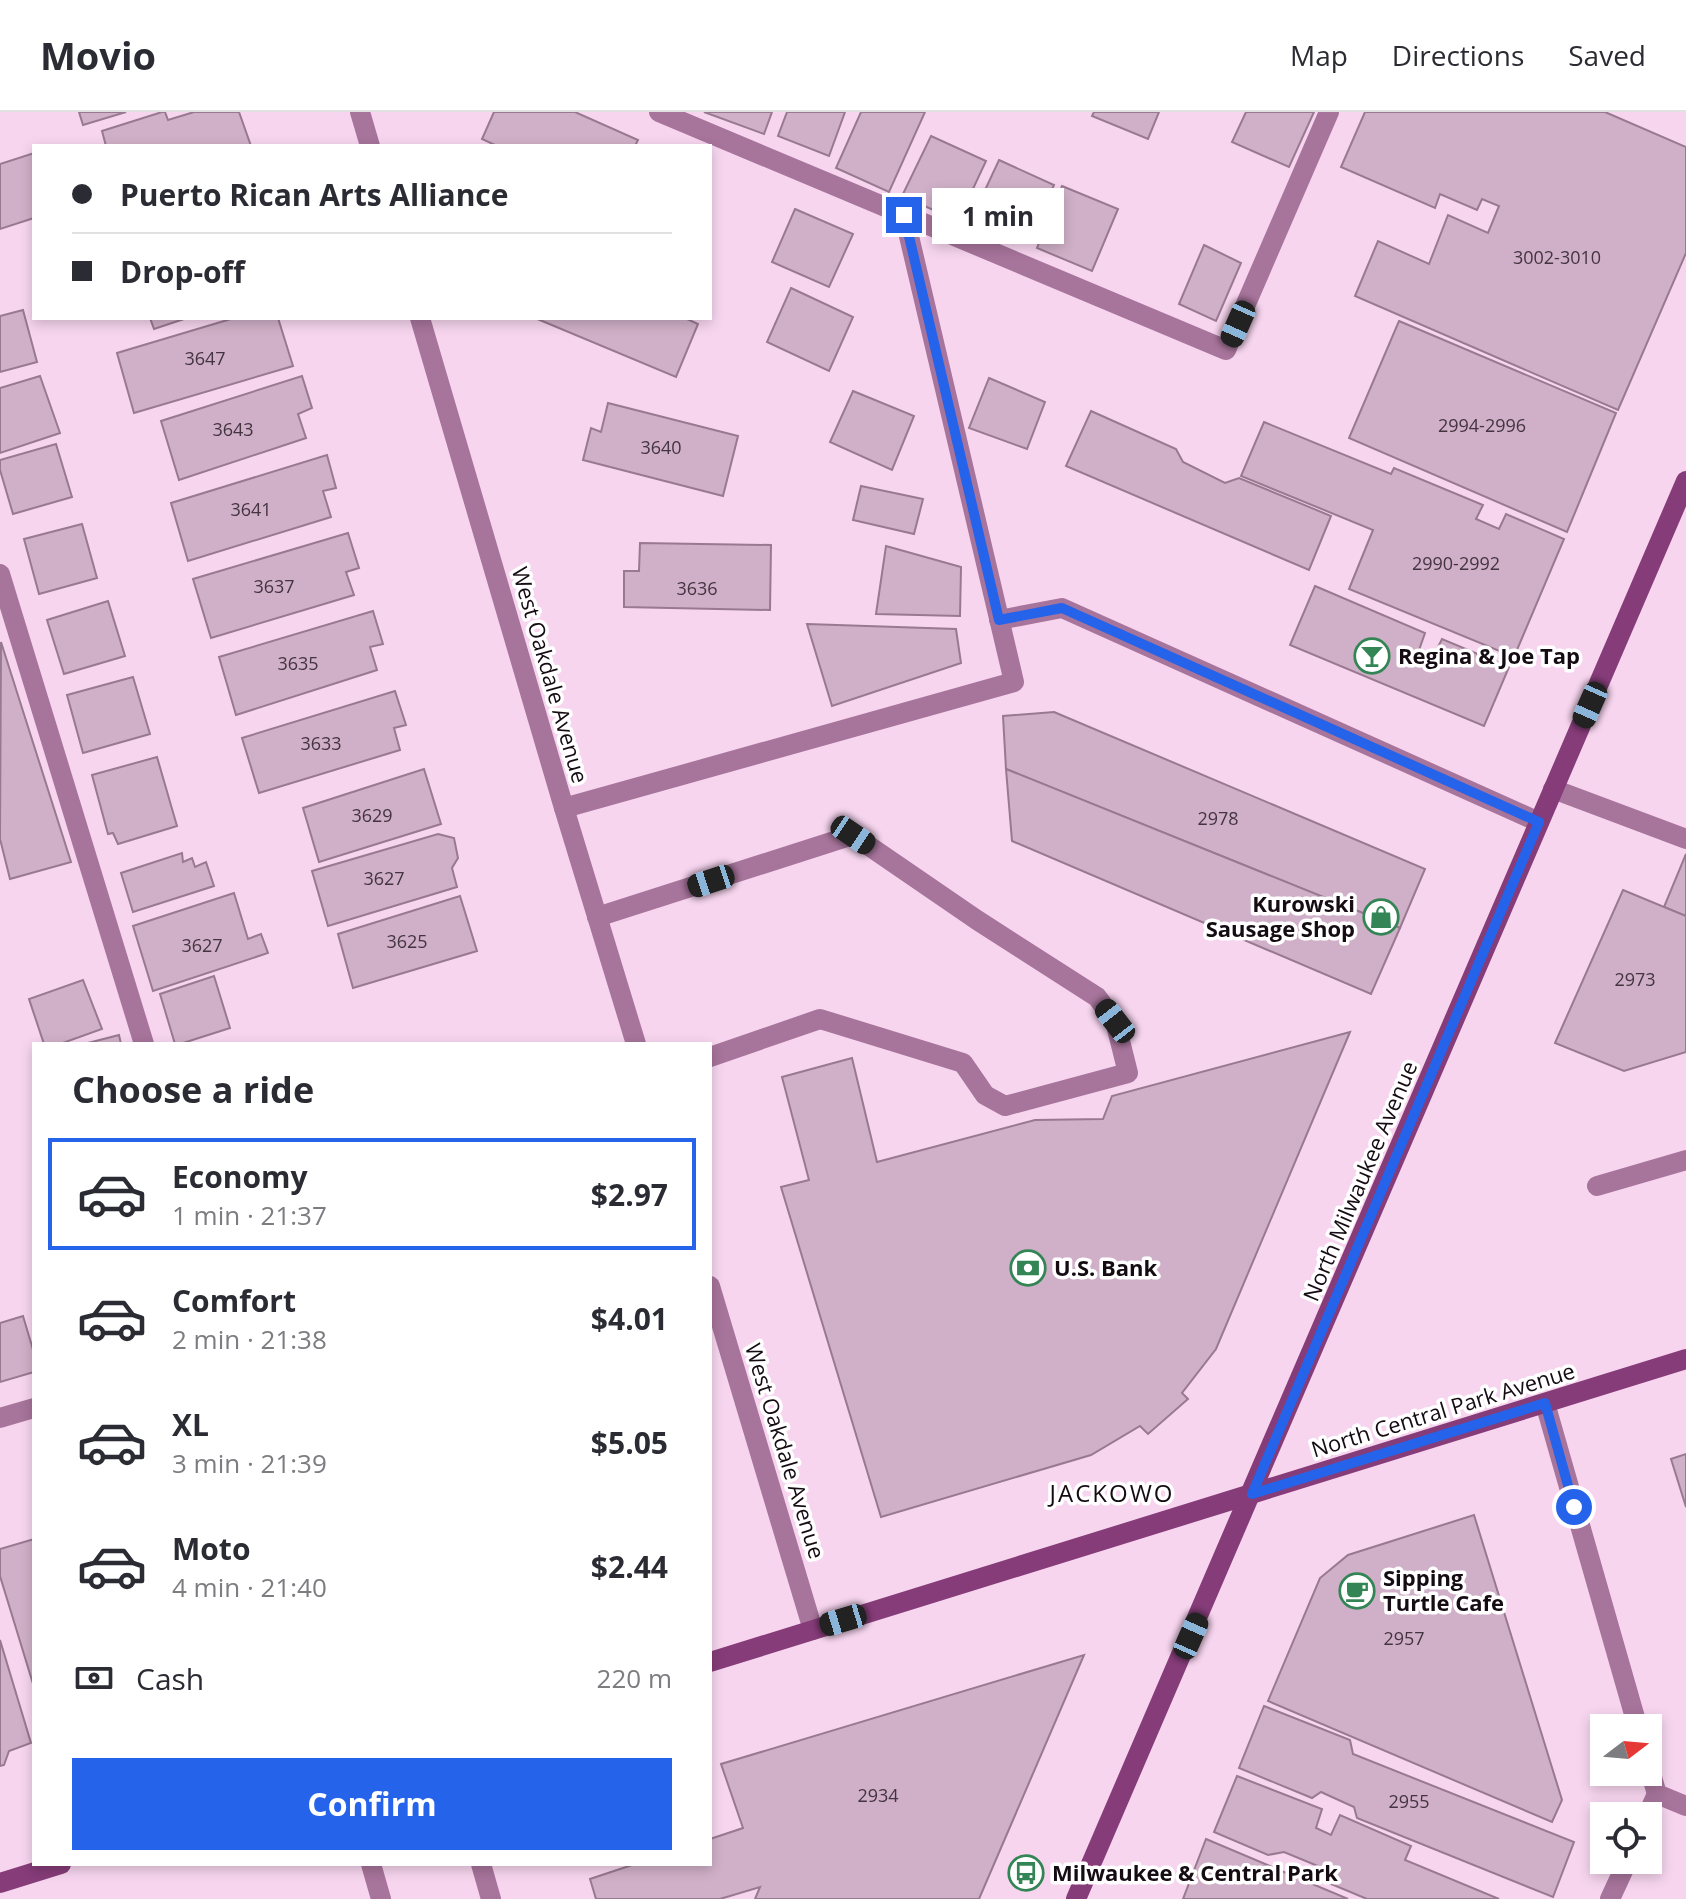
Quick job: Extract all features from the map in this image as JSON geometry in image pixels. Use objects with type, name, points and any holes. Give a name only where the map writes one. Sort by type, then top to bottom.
[{"type":"main road","name":"North Milwaukee Avenue","points":[[1076,1899],[1686,481]]},
{"type":"main road","name":"North Central Park Avenue","points":[[712,1661],[1686,1359]]},
{"type":"main road","points":[[0,1883],[55,1866]]},
{"type":"street","points":[[360,112],[369,144]]},
{"type":"street","points":[[659,112],[1226,350],[1329,112]]},
{"type":"street","points":[[564,808],[1014,682],[904,215]]},
{"type":"street","name":"West Oakdale Avenue","points":[[421,320],[635,1042]]},
{"type":"street","points":[[0,574],[143,1042]]},
{"type":"street","points":[[999,620],[1062,608],[1539,822]]},
{"type":"street","points":[[1553,789],[1686,839]]},
{"type":"street","points":[[597,917],[853,835],[1097,997],[1115,1021],[1128,1073],[1005,1106],[985,1095],[963,1063],[820,1019],[712,1056]]},
{"type":"street","points":[[1597,1186],[1686,1160]]},
{"type":"street","name":"West Oakdale Avenue","points":[[712,1293],[813,1630]]},
{"type":"street","points":[[1545,1403],[1634,1714]]},
{"type":"street","points":[[0,1418],[32,1409]]},
{"type":"street","points":[[1653,1802],[1657,1794],[1655,1786]]},
{"type":"street","points":[[1657,1794],[1686,1806]]},
{"type":"street","points":[[372,1866],[381,1899]]},
{"type":"street","points":[[482,1866],[491,1899]]},
{"type":"street","points":[[1610,1899],[1622,1874]]},
{"type":"building","points":[[79,112],[126,112],[83,125]]},
{"type":"building","points":[[162,112],[168,120],[194,112],[239,112],[250,144],[105,144],[102,131]]},
{"type":"building","points":[[494,112],[575,112],[638,140],[636,144],[493,144],[482,139]]},
{"type":"building","points":[[704,112],[772,112],[764,134]]},
{"type":"building","points":[[787,112],[845,112],[829,156],[778,136]]},
{"type":"building","points":[[861,112],[925,112],[889,192],[836,168]]},
{"type":"building","points":[[1094,112],[1159,112],[1148,139],[1092,116]]},
{"type":"building","points":[[1246,112],[1314,112],[1289,167],[1232,142]]},
{"type":"building","points":[[1365,112],[1605,112],[1686,147],[1686,253],[1618,410],[1355,296],[1378,241],[1429,264],[1448,215],[1488,233],[1499,206],[1482,199],[1477,210],[1440,194],[1435,208],[1341,167]]},
{"type":"building","points":[[931,136],[986,161],[958,221],[902,196]]},
{"type":"building","points":[[32,154],[32,219],[0,229],[0,164]]},
{"type":"building","points":[[999,160],[1054,185],[1028,242],[972,218]]},
{"type":"building","points":[[1062,186],[1118,209],[1092,271],[1037,248]]},
{"type":"building","points":[[795,209],[853,234],[829,287],[772,262]]},
{"type":"building","points":[[1204,245],[1241,263],[1216,321],[1179,304]]},
{"type":"building","points":[[791,288],[853,317],[829,371],[767,342]]},
{"type":"building","points":[[23,310],[37,362],[0,372],[0,316]]},
{"type":"building","points":[[151,320],[181,320],[154,329]]},
{"type":"building","points":[[227,320],[279,320],[293,366],[134,413],[117,353]]},
{"type":"building","points":[[540,320],[689,320],[698,324],[676,377]]},
{"type":"building","points":[[1399,321],[1616,413],[1567,532],[1349,438]]},
{"type":"building","points":[[40,376],[60,433],[0,453],[0,388]]},
{"type":"building","points":[[302,376],[312,408],[298,414],[306,438],[179,480],[161,421]]},
{"type":"building","points":[[989,378],[1045,402],[1027,449],[969,428]]},
{"type":"building","points":[[853,391],[914,416],[892,470],[830,442]]},
{"type":"building","points":[[608,403],[738,436],[723,496],[583,460],[591,428],[601,432]]},
{"type":"building","points":[[1091,411],[1176,449],[1183,462],[1225,483],[1239,478],[1331,516],[1309,570],[1066,466]]},
{"type":"building","points":[[1264,422],[1391,474],[1394,468],[1483,505],[1476,519],[1499,529],[1506,514],[1564,539],[1514,657],[1349,589],[1373,530],[1241,476]]},
{"type":"building","points":[[56,444],[72,497],[13,514],[0,460]]},
{"type":"building","points":[[327,455],[336,488],[323,491],[331,517],[188,561],[171,503]]},
{"type":"building","points":[[861,486],[923,499],[914,534],[853,520]]},
{"type":"building","points":[[82,524],[97,578],[39,594],[24,539]]},
{"type":"building","points":[[348,533],[359,568],[346,572],[354,595],[211,638],[193,579]]},
{"type":"building","points":[[640,543],[771,545],[770,610],[624,607],[624,571],[639,571]]},
{"type":"building","points":[[886,546],[961,567],[960,616],[876,614]]},
{"type":"building","name":"Regina & Joe Tap","points":[[1315,586],[1425,633],[1418,653],[1432,659],[1442,639],[1509,667],[1484,726],[1290,645]]},
{"type":"building","points":[[108,601],[125,656],[64,674],[47,620]]},
{"type":"building","points":[[373,611],[383,644],[370,647],[377,670],[236,715],[219,657]]},
{"type":"building","points":[[807,624],[956,629],[961,663],[832,706]]},
{"type":"building","points":[[1,642],[71,862],[10,879],[0,839]]},
{"type":"building","points":[[133,677],[150,734],[83,753],[67,695]]},
{"type":"building","points":[[395,691],[406,725],[394,728],[400,750],[259,793],[242,738]]},
{"type":"building","points":[[1054,712],[1425,869],[1400,928],[1006,769],[1003,716]]},
{"type":"building","points":[[157,757],[177,826],[118,844],[113,833],[108,834],[92,775]]},
{"type":"building","points":[[424,769],[441,824],[319,862],[303,808]]},
{"type":"building","points":[[1006,769],[1400,928],[1371,994],[1012,841]]},
{"type":"building","points":[[438,834],[454,838],[458,858],[452,868],[457,887],[328,926],[312,871]]},
{"type":"building","points":[[182,853],[183,862],[192,858],[195,867],[206,862],[214,886],[133,912],[121,873]]},
{"type":"building","points":[[1686,854],[1686,916],[1664,907]]},
{"type":"building","points":[[1623,890],[1686,916],[1686,1052],[1624,1071],[1555,1043]]},
{"type":"building","points":[[234,893],[248,939],[261,934],[268,953],[153,991],[133,926]]},
{"type":"building","points":[[460,896],[477,951],[353,988],[338,934]]},
{"type":"building","points":[[214,976],[230,1028],[186,1042],[174,1042],[160,994]]},
{"type":"building","points":[[83,980],[102,1029],[66,1042],[43,1042],[29,999]]},
{"type":"building","name":"U.S. Bank","points":[[1350,1032],[1216,1349],[1182,1393],[1188,1399],[1148,1434],[1140,1426],[1091,1455],[881,1517],[781,1187],[809,1180],[782,1077],[852,1058],[877,1162],[1035,1120],[1103,1119],[1112,1096]]},
{"type":"building","points":[[119,1035],[121,1042],[92,1042]]},
{"type":"building","points":[[23,1316],[32,1346],[32,1373],[0,1382],[0,1323]]},
{"type":"building","points":[[1686,1454],[1686,1507],[1671,1459]]},
{"type":"building","points":[[1474,1515],[1562,1800],[1552,1822],[1268,1701],[1320,1578],[1348,1555]]},
{"type":"building","points":[[32,1540],[32,1680],[0,1576],[0,1549]]},
{"type":"building","points":[[0,1640],[31,1743],[9,1751],[4,1765],[0,1766]]},
{"type":"building","points":[[1084,1655],[979,1899],[755,1899],[760,1887],[720,1899],[596,1899],[590,1879],[629,1866],[712,1866],[712,1838],[743,1828],[721,1764]]},
{"type":"building","points":[[1264,1706],[1350,1740],[1353,1754],[1574,1842],[1553,1897],[1357,1818],[1354,1807],[1321,1792],[1312,1798],[1239,1768]]},
{"type":"building","points":[[1237,1776],[1322,1809],[1316,1828],[1331,1835],[1340,1815],[1411,1846],[1405,1860],[1499,1899],[1367,1899],[1324,1881],[1330,1871],[1284,1852],[1268,1855],[1214,1832]]},
{"type":"building","points":[[1206,1839],[1348,1899],[1183,1899]]},
{"type":"place","name":"Regina & Joe Tap","points":[[1372,656]]},
{"type":"place","name":"Kurowski Sausage Shop","points":[[1381,917]]},
{"type":"place","name":"U.S. Bank","points":[[1028,1268]]},
{"type":"place","name":"Sipping Turtle Cafe","points":[[1357,1591]]},
{"type":"place","name":"Milwaukee & Central Park","points":[[1026,1873]]},
{"type":"district","name":"JACKOWO","points":[[1112,1494]]},
{"type":"route","points":[[904,215],[999,620],[1062,608],[1539,822],[1252,1494],[1545,1403],[1574,1507]]}]
